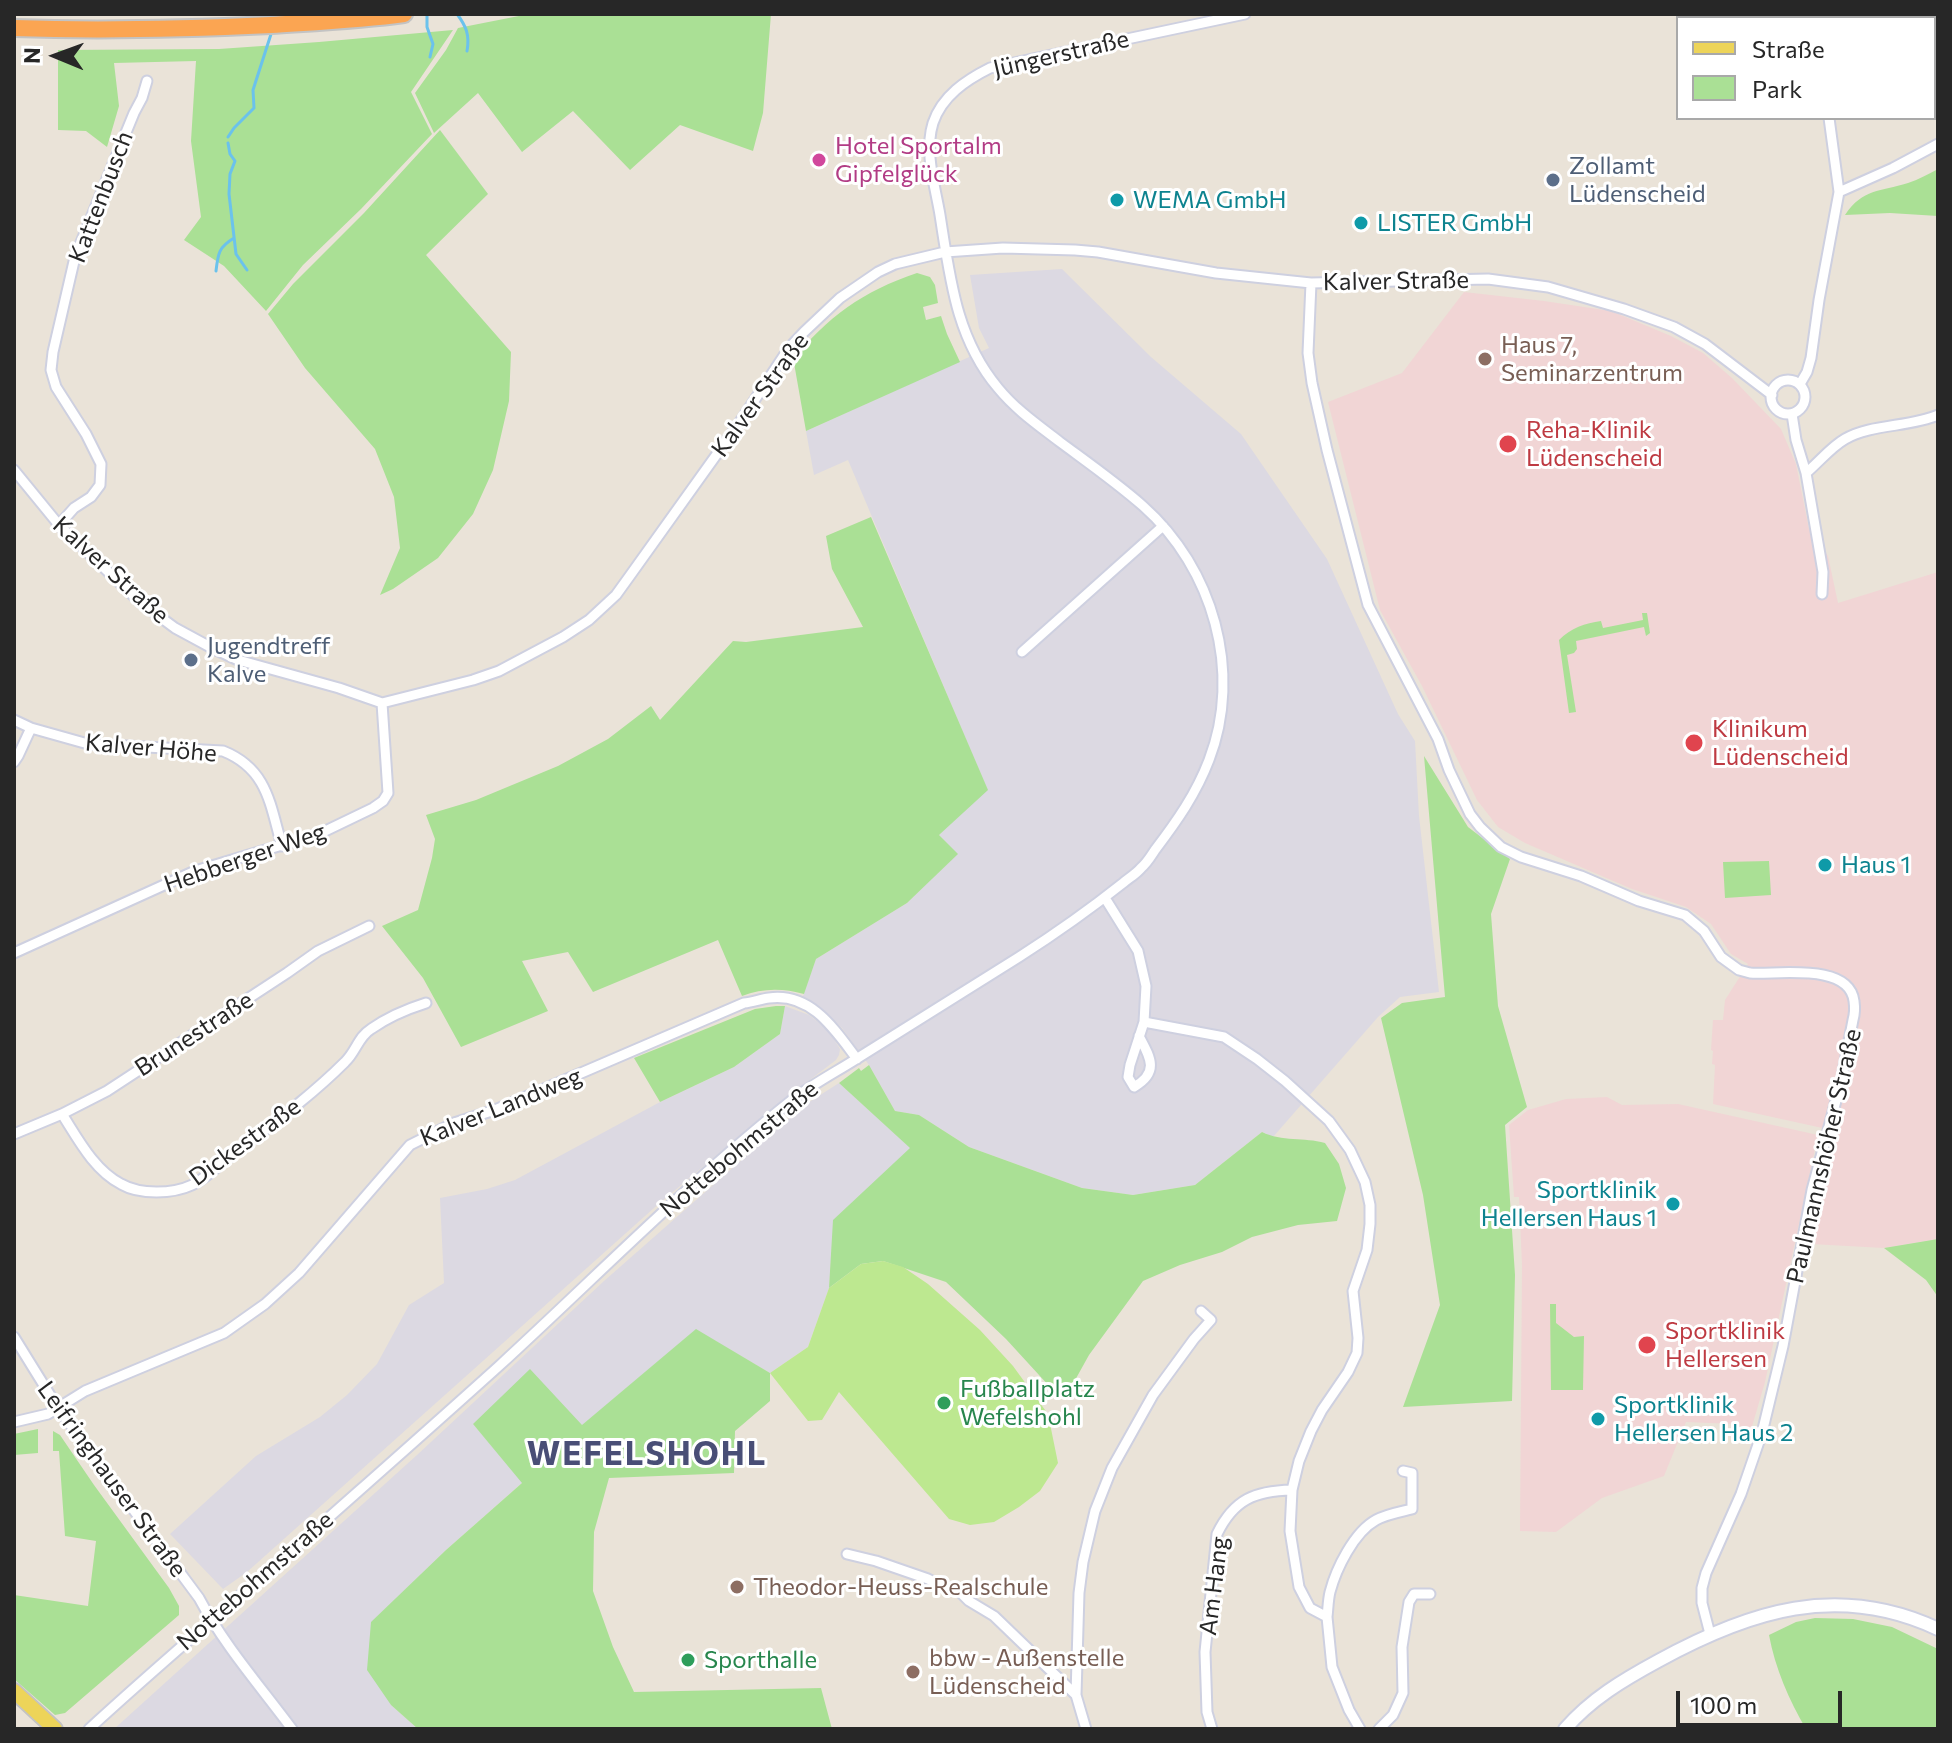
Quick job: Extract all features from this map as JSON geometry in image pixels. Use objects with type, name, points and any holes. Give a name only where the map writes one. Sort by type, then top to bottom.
[{"type":"highway","points":[[14,28],[92,31],[203,28],[368,19],[404,14]]},
{"type":"main road","points":[[1565,1729],[1590,1703],[1610,1689],[1710,1634],[1777,1611],[1806,1606],[1854,1606],[1882,1610],[1938,1629]]},
{"type":"main road","points":[[14,1691],[55,1729]]},
{"type":"street","name":"Jüngerstraße","points":[[945,252],[930,159],[931,129],[943,104],[967,80],[1002,65],[1245,14]]},
{"type":"street","name":"Kattenbusch","points":[[59,525],[100,485],[101,464],[56,387],[51,370],[53,352],[75,257],[147,81]]},
{"type":"street","points":[[1800,384],[1811,358],[1839,192],[1829,120]]},
{"type":"street","points":[[1839,192],[1938,144]]},
{"type":"street","name":"Kalver Straße","points":[[14,470],[59,525],[140,602],[175,628],[238,660],[382,703],[499,671],[563,637],[597,613],[623,586],[789,348],[804,332],[840,298],[878,272],[895,264],[945,252],[1003,248],[1075,250],[1216,273],[1311,283],[1488,279],[1548,287],[1674,327],[1717,352],[1772,395]]},
{"type":"street","name":"Nottebohmstraße","points":[[89,1729],[498,1366],[704,1173],[817,1082],[1070,924],[1141,869],[1177,823],[1201,780],[1220,721],[1223,669],[1219,635],[1196,575],[1163,526],[1121,488],[1034,423],[999,390],[980,365],[966,334],[956,308],[945,252]]},
{"type":"street","name":"Paulmannshöher Straße","points":[[1311,283],[1308,353],[1312,383],[1368,605],[1438,739],[1470,814],[1501,847],[1521,857],[1685,915],[1704,931],[1721,957],[1739,970],[1836,977],[1853,994],[1855,1016],[1848,1054],[1812,1190],[1790,1309],[1762,1433],[1741,1494],[1702,1588],[1702,1603],[1710,1634]]},
{"type":"street","points":[[1791,380],[1800,384],[1805,391],[1801,409],[1792,414],[1777,410],[1772,403],[1775,386],[1791,380]]},
{"type":"street","points":[[1792,414],[1823,572],[1822,594]]},
{"type":"street","points":[[1806,473],[1845,439],[1938,415]]},
{"type":"street","points":[[1022,652],[1163,526]]},
{"type":"street","name":"Hebberger Weg","points":[[14,953],[195,871],[319,834],[373,808],[388,793],[382,703]]},
{"type":"street","name":"Kalver Höhe","points":[[14,720],[88,744],[223,751],[237,757],[253,770],[266,789],[282,846]]},
{"type":"street","points":[[14,762],[31,728]]},
{"type":"street","points":[[1105,898],[1138,951],[1146,986],[1144,1022],[1139,1036],[1128,1077],[1134,1087],[1148,1078],[1151,1071],[1149,1056],[1139,1036]]},
{"type":"street","name":"Brunestraße","points":[[14,1134],[107,1091],[318,951],[369,926]]},
{"type":"street","name":"Kalver Landweg","points":[[14,1422],[48,1414],[85,1391],[224,1333],[265,1304],[299,1273],[410,1145],[454,1123],[495,1110],[744,1003],[771,998],[796,1000],[828,1020],[857,1059]]},
{"type":"street","name":"Dickestraße","points":[[62,1114],[86,1151],[112,1179],[124,1186],[168,1192],[193,1185],[328,1079],[349,1058],[359,1039],[370,1029],[400,1012],[426,1003]]},
{"type":"street","points":[[1144,1022],[1224,1037],[1257,1059],[1329,1121],[1350,1150],[1365,1182],[1370,1224],[1367,1250],[1353,1291],[1357,1353],[1311,1431],[1292,1490],[1290,1531],[1299,1587],[1310,1608],[1327,1617]]},
{"type":"street","points":[[1086,1729],[1076,1695],[1079,1593],[1095,1511],[1112,1468],[1153,1395],[1211,1320],[1201,1311]]},
{"type":"street","name":"Leifringhauser Straße","points":[[14,1337],[58,1408],[292,1729]]},
{"type":"street","points":[[1360,1729],[1332,1667],[1327,1617],[1330,1593],[1344,1555],[1364,1528],[1390,1514],[1412,1509],[1412,1473],[1403,1471]]},
{"type":"street","name":"Am Hang","points":[[1212,1729],[1207,1712],[1205,1652],[1217,1534],[1238,1504],[1254,1494],[1269,1490],[1292,1490]]},
{"type":"street","points":[[847,1554],[957,1589],[1002,1624],[1076,1695]]},
{"type":"street","points":[[1379,1729],[1393,1715],[1403,1693],[1402,1647],[1409,1602],[1414,1594],[1430,1594]]},
{"type":"shaded area","points":[[1062,269],[1151,357],[1241,434],[1327,559],[1398,714],[1415,741],[1419,816],[1439,992],[1400,997],[1378,1017],[1273,1137],[1262,1132],[1195,1185],[1133,1195],[1082,1188],[969,1147],[919,1115],[895,1111],[869,1065],[842,1028],[822,1009],[802,999],[816,959],[907,903],[957,854],[939,835],[987,789],[848,460],[814,475],[806,431],[989,348],[979,328],[970,275]]},
{"type":"shaded area","name":"Klinikum Lüdenscheid","points":[[1464,292],[1611,311],[1703,353],[1781,429],[1796,464],[1809,529],[1828,556],[1838,603],[1938,572],[1938,1239],[1884,1248],[1811,1244],[1836,1131],[1713,1104],[1713,1020],[1723,1020],[1725,1000],[1748,964],[1731,954],[1711,924],[1686,907],[1632,889],[1525,843],[1498,827],[1477,800],[1422,686],[1380,610],[1328,402],[1402,373]]},
{"type":"shaded area","points":[[785,1006],[809,1015],[828,1030],[840,1049],[836,1060],[770,1110],[654,1208],[247,1572],[223,1589],[170,1534],[256,1456],[320,1417],[347,1395],[377,1364],[409,1305],[444,1283],[440,1198],[515,1180],[660,1102],[734,1067],[780,1034]]},
{"type":"shaded area","points":[[839,1083],[911,1148],[834,1220],[829,1288],[808,1347],[770,1373],[696,1330],[582,1426],[473,1424],[523,1482],[446,1550],[371,1623],[391,1705],[418,1729],[114,1729],[604,1281],[803,1106]]},
{"type":"shaded area","name":"Sportklinik Hellersen","points":[[1607,1097],[1622,1105],[1678,1104],[1818,1135],[1765,1382],[1751,1430],[1734,1424],[1686,1422],[1664,1476],[1602,1498],[1556,1532],[1520,1531],[1522,1265],[1519,1197],[1514,1197],[1509,1125],[1528,1110],[1566,1099]]},
{"type":"green space","points":[[529,14],[771,14],[763,113],[753,151],[680,125],[630,170],[573,111],[522,152],[478,93],[434,133],[415,93],[458,28]]},
{"type":"green space","points":[[1938,14],[1938,88],[1936,16],[1907,16]]},
{"type":"green space","points":[[453,30],[411,92],[432,134],[303,265],[266,311],[224,266],[184,240],[201,217],[191,141],[196,61],[114,63],[119,106],[107,147],[86,131],[58,130],[58,50],[219,49]]},
{"type":"green space","points":[[440,130],[488,194],[426,255],[511,352],[509,401],[493,470],[473,514],[438,558],[380,595],[400,548],[394,497],[375,449],[305,368],[268,314]]},
{"type":"green space","points":[[1938,169],[1938,216],[1890,213],[1845,215],[1865,195],[1912,182]]},
{"type":"green space","points":[[917,273],[930,277],[935,285],[938,303],[923,307],[926,320],[941,316],[960,362],[806,431],[792,361],[819,331],[847,307],[880,288]]},
{"type":"green space","points":[[871,517],[988,790],[939,835],[958,854],[907,903],[816,959],[804,994],[773,990],[742,996],[718,940],[593,992],[568,952],[522,961],[548,1011],[461,1047],[423,978],[382,926],[418,910],[435,839],[426,815],[476,800],[558,766],[608,739],[651,706],[660,720],[733,641],[863,627],[832,569],[826,536]]},
{"type":"green space","points":[[1642,613],[1647,613],[1650,633],[1646,636],[1644,627],[1576,641],[1577,649],[1567,655],[1576,712],[1569,713],[1559,640],[1573,629],[1589,623],[1601,621],[1603,628],[1643,620]]},
{"type":"green space","points":[[1424,756],[1468,827],[1510,859],[1491,914],[1498,1006],[1527,1107],[1505,1125],[1515,1275],[1512,1401],[1403,1407],[1440,1305],[1423,1195],[1381,1018],[1402,1003],[1445,997]]},
{"type":"green space","points":[[1769,861],[1771,895],[1725,898],[1723,862]]},
{"type":"green space","points":[[785,1006],[780,1034],[734,1067],[660,1102],[634,1058],[755,1009]]},
{"type":"green space","points":[[869,1065],[895,1111],[919,1115],[969,1147],[1082,1188],[1133,1195],[1195,1185],[1262,1132],[1325,1143],[1339,1164],[1346,1188],[1337,1221],[1298,1225],[1252,1237],[1222,1252],[1143,1281],[1089,1355],[1069,1391],[1050,1387],[1006,1339],[946,1282],[883,1261],[861,1264],[829,1288],[833,1220],[910,1148],[839,1083],[859,1068],[861,1071]]},
{"type":"green space","points":[[1938,1239],[1938,1297],[1926,1280],[1884,1248]]},
{"type":"green space","name":"Fußballplatz Wefelshohl","points":[[883,1261],[903,1267],[928,1284],[980,1330],[1013,1366],[1048,1414],[1058,1463],[1040,1491],[994,1522],[970,1525],[949,1519],[839,1392],[822,1420],[808,1421],[770,1373],[808,1347],[829,1288],[861,1264]]},
{"type":"green space","points":[[1550,1304],[1556,1304],[1556,1323],[1574,1337],[1584,1336],[1583,1390],[1551,1390]]},
{"type":"green space","points":[[696,1329],[770,1373],[770,1401],[735,1431],[734,1473],[609,1478],[594,1532],[593,1591],[613,1647],[634,1692],[821,1688],[832,1729],[418,1729],[391,1705],[367,1670],[371,1622],[522,1483],[473,1424],[530,1369],[582,1425]]},
{"type":"green space","points":[[38,1429],[38,1453],[14,1455],[14,1434]]},
{"type":"green space","points":[[53,1431],[60,1435],[179,1606],[179,1615],[65,1713],[55,1715],[14,1679],[14,1595],[88,1606],[96,1541],[65,1536],[59,1451],[53,1451]]},
{"type":"green space","points":[[1815,1618],[1853,1619],[1892,1627],[1938,1649],[1938,1729],[1806,1729],[1783,1684],[1769,1635],[1796,1622]]},
{"type":"waterway","points":[[427,14],[427,27],[433,44],[430,57]]},
{"type":"waterway","points":[[457,14],[466,31],[467,51]]},
{"type":"waterway","points":[[228,137],[254,108],[253,90],[272,31]]},
{"type":"waterway","points":[[228,143],[235,161],[230,174],[229,194],[236,254],[247,270]]},
{"type":"waterway","points":[[216,271],[220,251],[234,238]]},
{"type":"place","name":"Hotel Sportalm Gipfelglück","points":[[819,160]]},
{"type":"place","name":"Zollamt Lüdenscheid","points":[[1553,180]]},
{"type":"place","name":"WEMA GmbH","points":[[1117,200]]},
{"type":"place","name":"LISTER GmbH","points":[[1361,223]]},
{"type":"place","name":"Haus 7, Seminarzentrum","points":[[1485,359]]},
{"type":"place","name":"Reha-Klinik Lüdenscheid","points":[[1508,444]]},
{"type":"place","name":"Jugendtreff Kalve","points":[[191,660]]},
{"type":"place","name":"Klinikum Lüdenscheid","points":[[1694,743]]},
{"type":"place","name":"Haus 1","points":[[1825,865]]},
{"type":"place","name":"Sportklinik Hellersen Haus 1","points":[[1673,1204]]},
{"type":"place","name":"Sportklinik Hellersen","points":[[1647,1345]]},
{"type":"place","name":"Fußballplatz Wefelshohl","points":[[944,1403]]},
{"type":"place","name":"Sportklinik Hellersen Haus 2","points":[[1598,1419]]},
{"type":"place","name":"Theodor-Heuss-Realschule","points":[[737,1587]]},
{"type":"place","name":"Sporthalle","points":[[688,1660]]},
{"type":"place","name":"bbw - Außenstelle Lüdenscheid","points":[[913,1672]]},
{"type":"district","name":"WEFELSHOHL","points":[[647,1454]]}]
